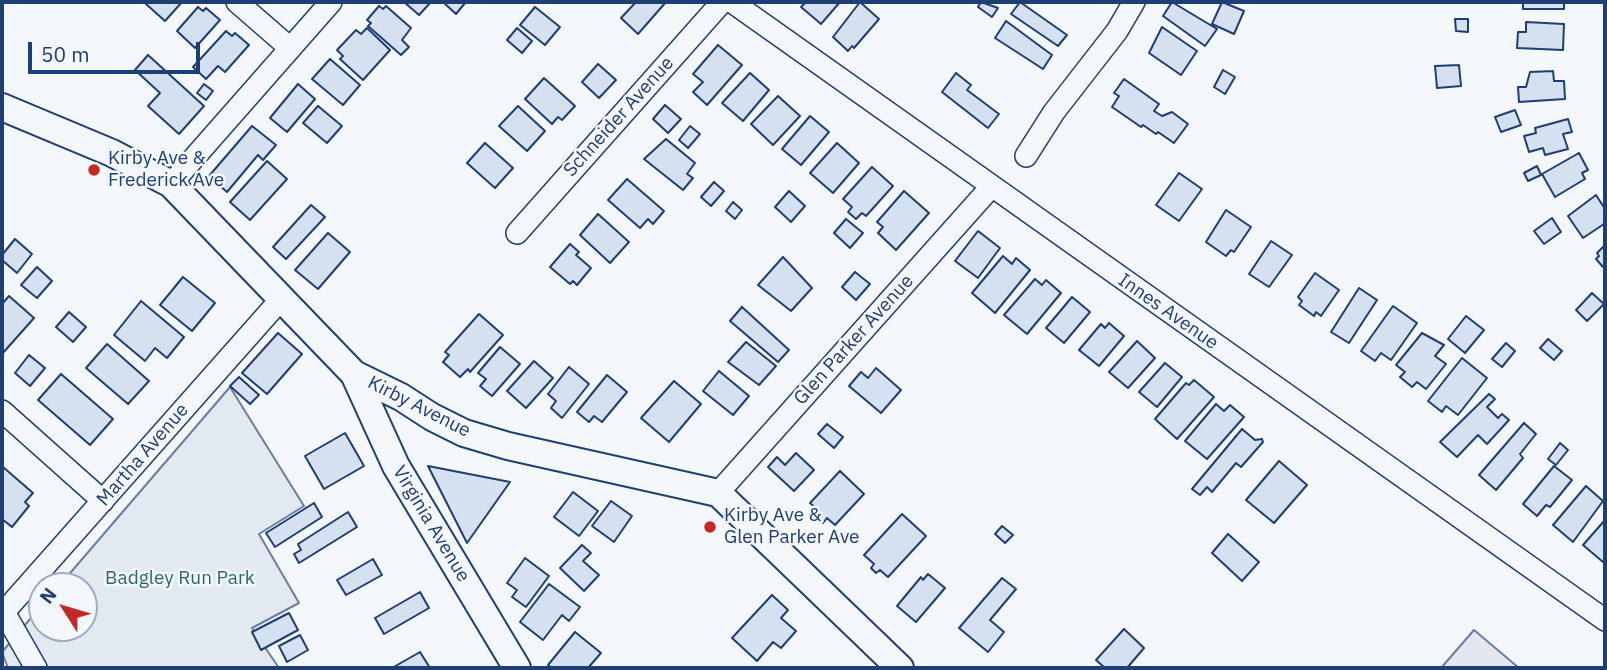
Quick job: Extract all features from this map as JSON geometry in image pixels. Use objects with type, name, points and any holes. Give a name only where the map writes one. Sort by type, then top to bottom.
[{"type":"street","points":[[237,2],[290,48]]},
{"type":"street","points":[[171,184],[331,2]]},
{"type":"street","name":"Schneider Avenue","points":[[517,233],[722,2]]},
{"type":"street","name":"Innes Avenue","points":[[732,2],[1605,620]]},
{"type":"street","points":[[1026,156],[1054,112],[1117,31],[1134,2]]},
{"type":"street","name":"Kirby Avenue","points":[[2,107],[112,153],[171,184],[354,374],[464,433],[718,493]]},
{"type":"street","name":"Glen Parker Avenue","points":[[718,493],[991,187]]},
{"type":"street","name":"Martha Avenue","points":[[36,668],[4,612],[282,298]]},
{"type":"street","name":"Virginia Avenue","points":[[354,374],[396,466],[517,668]]},
{"type":"street","points":[[2,411],[103,500]]},
{"type":"street","points":[[718,493],[901,668]]},
{"type":"green space","name":"Badgley Run Park","points":[[230,387],[304,506],[259,534],[299,603],[252,628],[279,668],[8,668],[2,652],[28,621],[28,642],[98,642],[98,572],[71,572]]},
{"type":"shaded area","points":[[1474,630],[1519,668],[1441,668]]},
{"type":"building","points":[[182,2],[165,21],[146,4]]},
{"type":"building","points":[[404,2],[431,2],[419,15]]},
{"type":"building","points":[[443,2],[463,2],[465,3],[456,14]]},
{"type":"building","points":[[636,2],[666,2],[638,34],[621,18]]},
{"type":"building","points":[[806,2],[840,2],[821,24],[801,7]]},
{"type":"building","points":[[860,2],[879,19],[854,48],[852,46],[848,51],[833,37]]},
{"type":"building","points":[[981,2],[998,8],[992,17],[978,7]]},
{"type":"building","points":[[1020,2],[1067,35],[1058,46],[1011,14]]},
{"type":"building","points":[[1172,2],[1217,29],[1205,46],[1163,16]]},
{"type":"building","points":[[1222,2],[1244,11],[1234,34],[1212,24]]},
{"type":"building","points":[[1523,2],[1564,2],[1564,9],[1523,9]]},
{"type":"building","points":[[379,6],[383,9],[386,6],[411,28],[402,40],[409,47],[401,55],[368,26],[371,23],[367,20]]},
{"type":"building","points":[[198,7],[203,11],[206,8],[220,20],[195,48],[177,31]]},
{"type":"building","points":[[535,7],[560,27],[545,45],[520,25]]},
{"type":"building","points":[[1455,19],[1468,19],[1468,32],[1456,31]]},
{"type":"building","points":[[1006,21],[1052,55],[1043,69],[995,38]]},
{"type":"building","points":[[1526,22],[1564,24],[1563,50],[1517,48],[1518,32],[1526,32]]},
{"type":"building","points":[[1162,27],[1197,51],[1181,75],[1149,53]]},
{"type":"building","points":[[367,28],[390,50],[363,80],[340,59],[343,56],[337,50],[356,30],[361,34]]},
{"type":"building","points":[[517,28],[532,41],[522,53],[507,40]]},
{"type":"building","points":[[226,31],[232,36],[235,33],[249,45],[225,72],[218,66],[206,79],[193,67]]},
{"type":"building","points":[[718,45],[742,65],[707,105],[693,92],[703,82],[693,74]]},
{"type":"building","points":[[148,55],[204,106],[179,134],[148,106],[160,93],[135,70]]},
{"type":"building","points":[[330,59],[360,85],[343,105],[312,79]]},
{"type":"building","points":[[598,64],[616,80],[599,98],[582,82]]},
{"type":"building","points":[[1459,65],[1461,86],[1437,88],[1435,66]]},
{"type":"building","points":[[1223,70],[1235,77],[1225,94],[1214,87]]},
{"type":"building","points":[[1553,71],[1554,81],[1564,81],[1565,99],[1519,102],[1518,87],[1526,87],[1530,72]]},
{"type":"building","points":[[750,73],[769,90],[743,121],[722,103]]},
{"type":"building","points":[[956,73],[971,85],[967,90],[999,114],[988,128],[942,92]]},
{"type":"building","points":[[544,78],[575,106],[562,120],[558,117],[552,124],[525,99]]},
{"type":"building","points":[[1124,79],[1159,104],[1154,111],[1162,116],[1172,112],[1188,124],[1174,143],[1158,132],[1156,134],[1143,125],[1141,127],[1112,107],[1119,96],[1114,93]]},
{"type":"building","points":[[204,84],[213,91],[206,100],[197,93]]},
{"type":"building","points":[[298,84],[315,99],[287,132],[270,118]]},
{"type":"building","points":[[778,96],[800,116],[773,145],[751,124]]},
{"type":"building","points":[[665,105],[681,119],[668,133],[653,119]]},
{"type":"building","points":[[318,106],[342,126],[327,143],[303,123]]},
{"type":"building","points":[[518,106],[545,131],[527,151],[499,126]]},
{"type":"building","points":[[1515,110],[1521,125],[1501,132],[1495,117]]},
{"type":"building","points":[[810,116],[829,132],[801,165],[782,149]]},
{"type":"building","points":[[1568,119],[1572,132],[1563,134],[1568,149],[1545,155],[1543,148],[1529,152],[1524,136],[1536,133],[1535,128]]},
{"type":"building","points":[[252,126],[276,145],[263,160],[258,155],[227,192],[209,176]]},
{"type":"building","points":[[690,126],[700,134],[688,148],[679,140]]},
{"type":"building","points":[[666,139],[695,163],[687,174],[693,178],[683,190],[644,159]]},
{"type":"building","points":[[485,143],[513,168],[495,188],[467,163]]},
{"type":"building","points":[[837,143],[859,163],[833,193],[810,173]]},
{"type":"building","points":[[1579,153],[1588,170],[1582,173],[1585,179],[1555,197],[1542,174]]},
{"type":"building","points":[[267,161],[287,179],[250,220],[230,202]]},
{"type":"building","points":[[1537,166],[1541,175],[1528,181],[1524,173]]},
{"type":"building","points":[[872,167],[893,186],[866,216],[862,213],[856,219],[848,212],[852,207],[843,199]]},
{"type":"building","points":[[1179,173],[1202,189],[1179,221],[1156,205]]},
{"type":"building","points":[[627,179],[664,211],[653,224],[648,219],[640,228],[608,200]]},
{"type":"building","points":[[714,182],[724,191],[711,206],[701,197]]},
{"type":"building","points":[[789,191],[805,206],[791,222],[775,207]]},
{"type":"building","points":[[904,191],[929,213],[896,250],[878,233],[883,227],[877,222]]},
{"type":"building","points":[[1596,195],[1605,209],[1605,226],[1604,224],[1583,238],[1568,216]]},
{"type":"building","points":[[733,202],[742,210],[735,219],[726,211]]},
{"type":"building","points":[[311,205],[325,217],[286,259],[273,247]]},
{"type":"building","points":[[1226,210],[1251,227],[1234,252],[1231,250],[1226,256],[1206,242]]},
{"type":"building","points":[[598,214],[629,242],[610,263],[580,235]]},
{"type":"building","points":[[1552,218],[1561,232],[1544,244],[1534,231]]},
{"type":"building","points":[[846,219],[863,233],[850,248],[834,233]]},
{"type":"building","points":[[978,231],[1000,248],[978,278],[955,261]]},
{"type":"building","points":[[328,233],[350,252],[318,289],[295,270]]},
{"type":"building","points":[[15,239],[32,254],[17,273],[2,260],[2,255]]},
{"type":"building","points":[[1271,241],[1292,255],[1269,287],[1249,274]]},
{"type":"building","points":[[570,244],[579,252],[576,255],[591,268],[577,285],[573,281],[570,284],[550,267]]},
{"type":"building","points":[[1605,245],[1603,267],[1596,259],[1599,256],[1597,253]]},
{"type":"building","points":[[1003,256],[1012,264],[1016,258],[1030,270],[995,313],[972,293]]},
{"type":"building","points":[[783,257],[812,288],[791,311],[758,285]]},
{"type":"building","points":[[37,267],[52,281],[37,298],[21,285]]},
{"type":"building","points":[[855,272],[870,284],[856,300],[842,287]]},
{"type":"building","points":[[1315,273],[1339,290],[1321,316],[1316,312],[1314,316],[1299,305],[1302,301],[1298,297]]},
{"type":"building","points":[[183,277],[215,303],[192,331],[160,305]]},
{"type":"building","points":[[1035,279],[1042,285],[1046,280],[1061,293],[1027,334],[1004,315]]},
{"type":"building","points":[[1359,288],[1377,300],[1349,343],[1331,332]]},
{"type":"building","points":[[1592,293],[1604,304],[1587,321],[1576,310]]},
{"type":"building","points":[[9,296],[34,318],[2,354],[2,304]]},
{"type":"building","points":[[1072,297],[1090,312],[1064,343],[1046,328]]},
{"type":"building","points":[[141,301],[184,337],[167,358],[155,348],[145,361],[114,335]]},
{"type":"building","points":[[1393,306],[1417,323],[1391,360],[1381,353],[1375,361],[1361,351]]},
{"type":"building","points":[[742,307],[789,350],[778,362],[730,321]]},
{"type":"building","points":[[69,312],[86,327],[73,342],[56,327]]},
{"type":"building","points":[[479,314],[503,335],[470,372],[468,369],[460,377],[443,362],[449,355],[445,352]]},
{"type":"building","points":[[1466,316],[1484,330],[1465,353],[1448,339]]},
{"type":"building","points":[[1109,323],[1124,336],[1099,366],[1079,350],[1101,324],[1105,328]]},
{"type":"building","points":[[278,333],[302,354],[267,394],[242,373]]},
{"type":"building","points":[[1422,333],[1444,345],[1435,356],[1446,364],[1426,389],[1417,382],[1412,387],[1400,377],[1405,372],[1396,365]]},
{"type":"building","points":[[1548,339],[1562,351],[1554,360],[1540,348]]},
{"type":"building","points":[[1137,341],[1155,358],[1128,388],[1109,372]]},
{"type":"building","points":[[746,342],[776,366],[759,385],[728,362]]},
{"type":"building","points":[[1506,343],[1515,351],[1502,367],[1492,359]]},
{"type":"building","points":[[107,344],[149,381],[128,404],[86,368]]},
{"type":"building","points":[[500,347],[520,364],[492,396],[480,386],[486,379],[478,373]]},
{"type":"building","points":[[29,355],[45,368],[30,386],[15,373]]},
{"type":"building","points":[[1462,358],[1487,378],[1458,415],[1446,406],[1442,412],[1428,401]]},
{"type":"building","points":[[534,361],[553,378],[526,408],[507,391]]},
{"type":"building","points":[[1165,363],[1182,377],[1157,407],[1139,392]]},
{"type":"building","points":[[569,367],[589,384],[562,418],[551,408],[556,401],[548,394]]},
{"type":"building","points":[[876,368],[901,390],[881,413],[849,386],[861,372],[868,378]]},
{"type":"building","points":[[719,371],[749,396],[733,415],[703,391]]},
{"type":"building","points":[[61,374],[113,419],[90,445],[38,400]]},
{"type":"building","points":[[607,375],[627,392],[602,422],[594,416],[589,422],[577,412]]},
{"type":"building","points":[[239,377],[259,395],[250,404],[230,386]]},
{"type":"building","points":[[1194,380],[1214,397],[1177,439],[1155,419],[1186,383],[1189,385]]},
{"type":"building","points":[[674,381],[701,404],[669,442],[641,418]]},
{"type":"building","points":[[1489,394],[1495,399],[1487,407],[1498,418],[1502,414],[1509,420],[1487,444],[1478,435],[1457,457],[1440,442]]},
{"type":"building","points":[[1216,404],[1224,411],[1230,405],[1244,417],[1207,459],[1185,441]]},
{"type":"building","points":[[1524,423],[1536,434],[1520,454],[1523,458],[1496,490],[1479,475]]},
{"type":"building","points":[[827,424],[843,437],[834,448],[818,434]]},
{"type":"building","points":[[1242,429],[1255,440],[1262,439],[1263,442],[1241,467],[1236,463],[1212,492],[1207,487],[1200,495],[1192,489]]},
{"type":"building","points":[[345,433],[364,466],[324,489],[305,456]]},
{"type":"building","points":[[1560,443],[1568,450],[1556,465],[1548,459]]},
{"type":"building","points":[[796,453],[814,470],[794,491],[768,467],[777,457],[785,465]]},
{"type":"building","points":[[1279,461],[1307,485],[1274,523],[1246,500]]},
{"type":"building","points":[[428,466],[510,482],[467,543]]},
{"type":"building","points":[[1554,466],[1572,480],[1550,507],[1546,505],[1537,516],[1523,504]]},
{"type":"building","points":[[3,467],[33,493],[25,502],[29,506],[12,527],[2,519]]},
{"type":"building","points":[[840,471],[864,494],[835,525],[827,518],[823,523],[815,515],[819,511],[810,503]]},
{"type":"building","points":[[1586,486],[1603,501],[1573,542],[1553,525]]},
{"type":"building","points":[[573,492],[598,511],[579,536],[554,517]]},
{"type":"building","points":[[611,501],[632,516],[614,542],[592,526]]},
{"type":"building","points":[[314,503],[322,517],[275,547],[266,533]]},
{"type":"building","points":[[348,512],[357,527],[299,563],[294,554],[301,550],[298,544]]},
{"type":"building","points":[[902,514],[926,536],[888,577],[880,570],[876,573],[871,568],[874,564],[864,555]]},
{"type":"building","points":[[1605,520],[1605,559],[1603,562],[1583,545]]},
{"type":"building","points":[[1002,526],[1013,535],[1005,543],[995,534]]},
{"type":"building","points":[[1228,534],[1259,562],[1242,581],[1212,553]]},
{"type":"building","points":[[582,545],[591,553],[583,561],[599,575],[584,591],[560,568]]},
{"type":"building","points":[[525,558],[549,576],[526,607],[512,597],[517,590],[507,583]]},
{"type":"building","points":[[373,559],[382,575],[346,595],[337,580]]},
{"type":"building","points":[[928,574],[945,588],[916,622],[897,606],[921,577],[923,580]]},
{"type":"building","points":[[1002,578],[1016,589],[990,620],[1004,632],[988,652],[959,628]]},
{"type":"building","points":[[549,584],[580,607],[569,621],[562,615],[543,640],[520,622]]},
{"type":"building","points":[[420,592],[429,608],[384,634],[375,618]]},
{"type":"building","points":[[772,595],[788,610],[781,618],[796,631],[781,648],[773,642],[757,661],[732,638]]},
{"type":"building","points":[[289,613],[298,630],[261,650],[252,632]]},
{"type":"building","points":[[1124,629],[1144,648],[1127,668],[1105,668],[1096,660]]},
{"type":"building","points":[[575,632],[601,653],[588,668],[552,668],[548,665]]},
{"type":"building","points":[[300,635],[308,650],[287,662],[279,646]]},
{"type":"building","points":[[420,652],[430,668],[392,668]]},
{"type":"place","name":"Kirby Ave & Frederick Ave","points":[[94,170]]},
{"type":"place","name":"Kirby Ave & Glen Parker Ave","points":[[710,527]]}]
